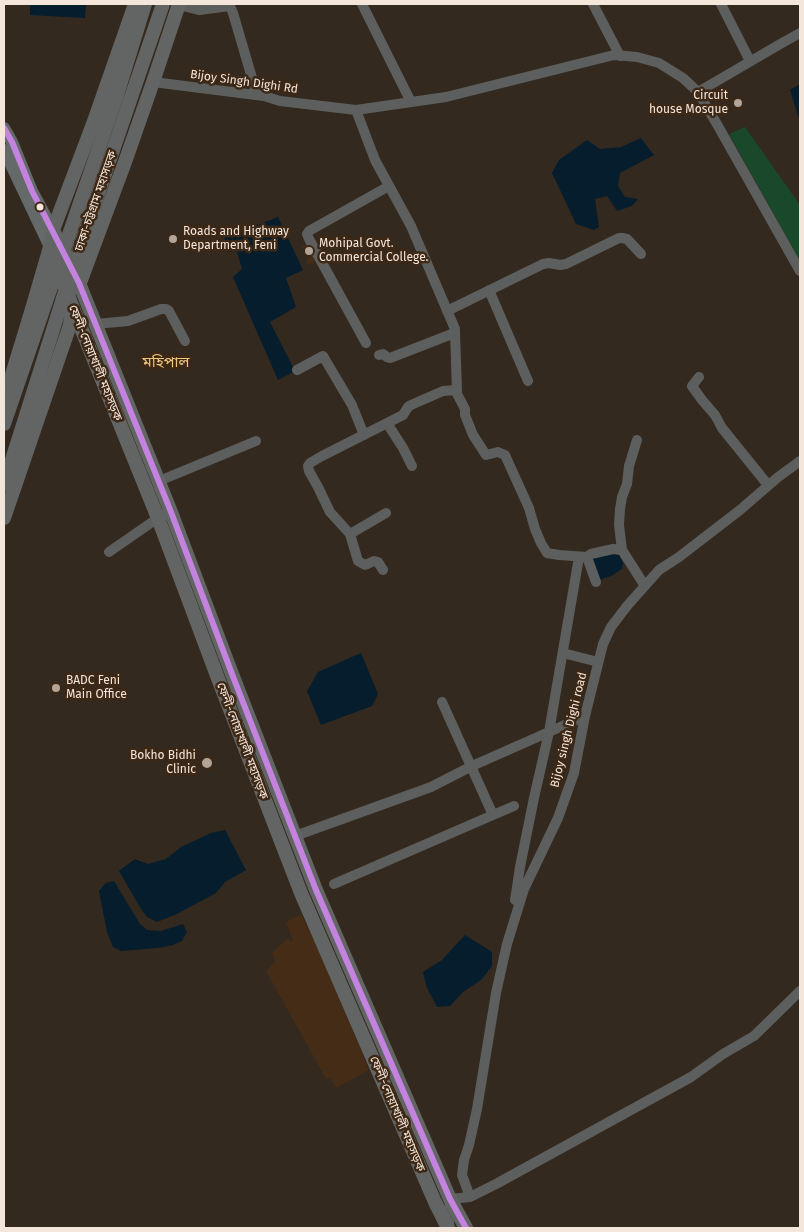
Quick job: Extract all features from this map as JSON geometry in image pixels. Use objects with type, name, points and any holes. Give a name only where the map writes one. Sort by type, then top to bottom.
[{"type":"highway","points":[[4,401],[50,247],[53,230],[124,39],[135,4]]},
{"type":"highway","name":"ঢাকা-চট্টগ্রাম মহাসড়ক","points":[[4,424],[117,95],[145,4]]},
{"type":"highway","name":"ঢাকা-চট্টগ্রাম মহাসড়ক","points":[[4,485],[70,279],[163,4]]},
{"type":"highway","points":[[4,518],[70,325],[72,308],[79,283],[125,162],[179,4]]},
{"type":"highway","name":"ফেনী-নোয়াখালী মহাসড়ক","points":[[53,230],[79,283],[159,481],[320,899],[450,1199],[466,1228]]},
{"type":"highway","name":"ফেনী-নোয়াখালী মহাসড়ক","points":[[50,247],[72,308],[158,518],[301,893],[431,1193],[448,1228]]},
{"type":"main road","points":[[4,128],[6,146],[50,247]]},
{"type":"main road","points":[[6,146],[53,230]]},
{"type":"street","points":[[179,4],[200,10],[230,5],[234,13],[257,95]]},
{"type":"street","points":[[362,4],[411,102]]},
{"type":"street","points":[[593,4],[620,56]]},
{"type":"street","points":[[721,4],[750,61]]},
{"type":"street","points":[[698,92],[800,33]]},
{"type":"street","name":"Bijoy Singh Dighi Rd","points":[[153,82],[356,110],[446,97],[614,55],[637,57],[659,62],[683,78],[698,92],[800,272]]},
{"type":"street","points":[[356,110],[375,160],[411,226],[455,329],[456,391],[473,435],[486,455],[498,452],[505,455],[529,508],[540,542],[547,553],[583,557],[613,549],[622,550]]},
{"type":"street","points":[[366,343],[307,234],[389,186]]},
{"type":"street","points":[[448,310],[542,264],[549,262],[560,265],[566,264],[619,238],[627,239],[641,254]]},
{"type":"street","points":[[488,290],[528,381]]},
{"type":"street","points":[[96,324],[128,321],[161,309],[166,309],[169,311],[185,341]]},
{"type":"street","points":[[379,355],[383,354],[390,358],[454,332]]},
{"type":"street","points":[[297,370],[323,356],[352,405],[364,435]]},
{"type":"street","points":[[699,377],[692,386],[715,415],[722,428],[768,485]]},
{"type":"street","points":[[382,570],[378,562],[374,561],[365,565],[358,561],[350,534],[330,512],[308,466],[322,456],[403,415],[411,405],[443,391],[456,391]]},
{"type":"street","points":[[387,423],[412,466]]},
{"type":"street","points":[[637,440],[629,466],[627,484],[620,509],[619,525],[622,550],[645,586]]},
{"type":"street","points":[[159,481],[256,441]]},
{"type":"street","name":"Bijoy singh Dighi road","points":[[470,1197],[462,1175],[464,1160],[477,1109],[496,993],[507,944],[524,889],[558,818],[574,773],[585,716],[603,644],[611,627],[659,570],[740,510],[768,485],[800,461]]},
{"type":"street","points":[[110,552],[158,518],[171,512]]},
{"type":"street","points":[[350,534],[386,514]]},
{"type":"street","points":[[583,557],[596,582]]},
{"type":"street","points":[[510,916],[517,894],[520,867],[549,732],[583,557]]},
{"type":"street","points":[[563,653],[598,662]]},
{"type":"street","points":[[442,702],[494,815]]},
{"type":"street","points":[[295,836],[423,790],[585,716]]},
{"type":"street","points":[[334,884],[514,806]]},
{"type":"street","points":[[448,1228],[450,1199],[470,1197],[496,1184],[690,1077],[723,1054],[754,1036],[800,991]]},
{"type":"shaded area","name":"Mohipal Govt. Commercial College.","points":[[310,243],[319,259],[308,265],[306,261],[309,259],[302,247]]},
{"type":"shaded area","points":[[301,914],[321,955],[369,1070],[336,1088],[330,1078],[326,1079],[266,971],[275,961],[272,953],[287,939],[293,942],[286,922]]},
{"type":"green space","points":[[745,127],[800,205],[800,261],[729,134]]},
{"type":"water","points":[[30,4],[86,4],[85,18],[30,15]]},
{"type":"water","points":[[800,84],[800,122],[790,90]]},
{"type":"water","points":[[641,138],[654,155],[620,173],[618,186],[625,197],[638,199],[632,206],[617,211],[607,196],[595,199],[599,227],[594,230],[576,224],[552,173],[559,160],[587,140],[600,149],[621,147]]},
{"type":"water","points":[[278,217],[303,270],[286,278],[296,307],[270,322],[295,371],[278,380],[233,277],[242,269],[236,249],[229,252],[224,238]]},
{"type":"water","points":[[609,553],[619,555],[623,564],[622,569],[611,576],[599,580],[591,559]]},
{"type":"water","points":[[361,653],[378,694],[372,706],[321,725],[307,691],[318,672]]},
{"type":"water","points":[[225,830],[246,870],[225,882],[216,893],[177,914],[157,922],[147,917],[119,871],[135,859],[148,864],[166,859],[181,847],[211,833]]},
{"type":"water","points":[[114,881],[140,924],[147,930],[161,931],[183,924],[187,932],[182,941],[158,948],[121,951],[113,947],[107,932],[99,891],[106,883]]},
{"type":"water","points":[[465,935],[492,952],[492,966],[481,980],[463,992],[450,1006],[437,1007],[427,988],[423,972],[442,960]]},
{"type":"transit line","points":[[4,128],[12,142],[32,191],[79,283],[171,512],[316,890],[450,1199],[466,1228]]},
{"type":"place","name":"Circuit house Mosque","points":[[738,103]]},
{"type":"place","name":"Roads and Highway Department, Feni","points":[[173,239]]},
{"type":"place","name":"Mohipal Govt. Commercial College.","points":[[309,251]]},
{"type":"place","name":"BADC Feni Main Office","points":[[56,688]]},
{"type":"place","name":"Bokho Bidhi Clinic","points":[[207,763]]},
{"type":"district","name":"মহিপাল","points":[[166,363]]}]
